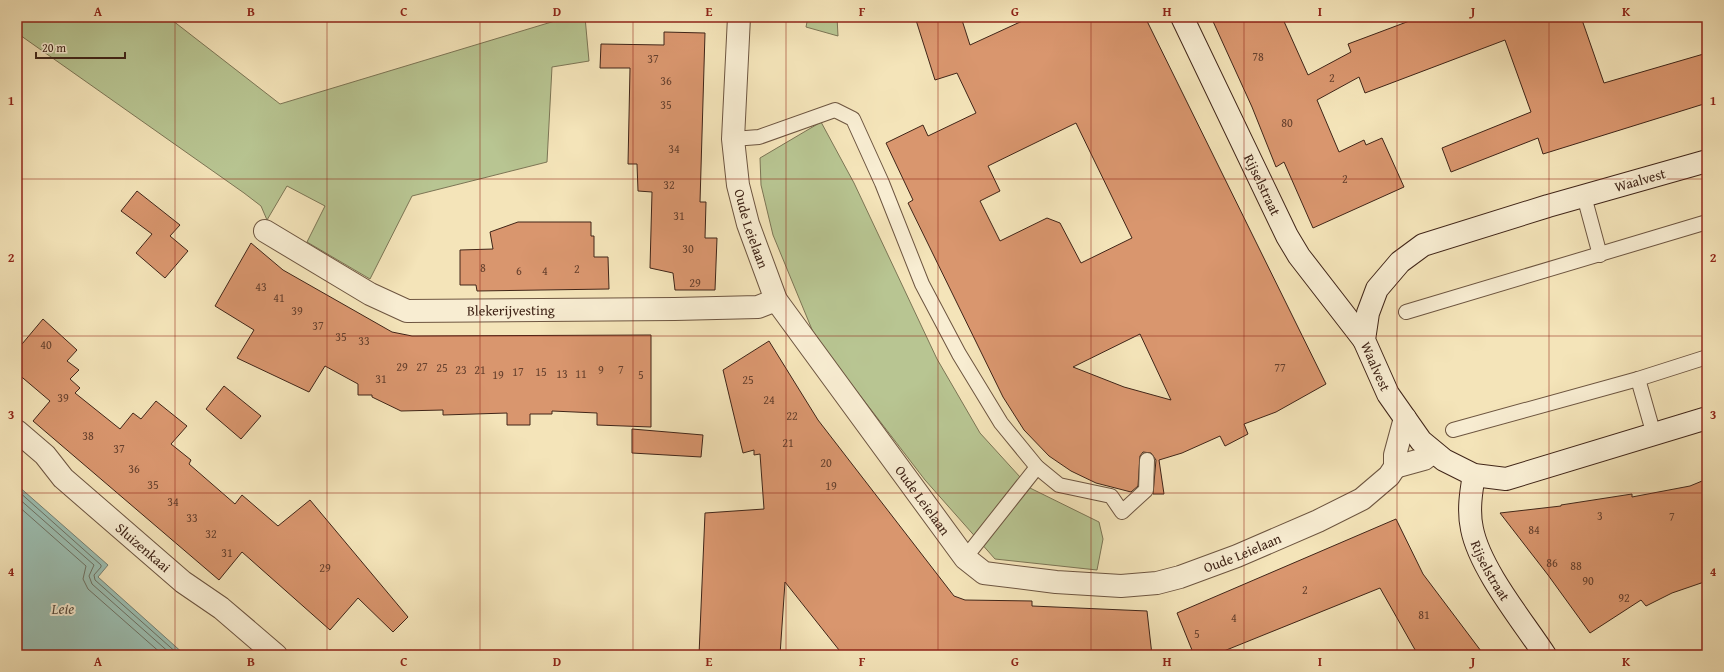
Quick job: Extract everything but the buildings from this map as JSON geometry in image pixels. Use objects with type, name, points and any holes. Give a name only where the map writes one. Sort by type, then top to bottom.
[{"type":"street","name":"Oude Leielaan","points":[[739,17],[733,139],[738,185],[748,224],[776,300],[966,558],[984,573],[1056,582],[1120,586],[1157,583],[1237,556],[1318,522],[1362,499],[1389,476],[1395,467]]},
{"type":"street","name":"Rijselstraat","points":[[1182,17],[1287,236],[1299,256],[1364,340]]},
{"type":"street","name":"Waalvest","points":[[1707,162],[1584,196],[1424,245],[1400,262],[1377,289],[1368,313],[1364,340],[1388,394],[1421,441],[1432,452],[1444,460],[1474,475],[1506,479],[1707,418]]},
{"type":"street","name":"Blekerijvesting","points":[[265,232],[370,294],[406,311],[758,307],[776,300]]},
{"type":"street","points":[[1405,418],[1395,455],[1395,467],[1424,459],[1432,452]]},
{"type":"street","name":"Sluizenkaai","points":[[17,431],[45,455],[69,483],[183,582],[221,608],[276,655]]},
{"type":"street","name":"Rijselstraat","points":[[1474,475],[1470,510],[1472,529],[1482,560],[1545,655]]},
{"type":"lane","points":[[733,139],[759,137],[835,110],[853,118],[882,183],[922,284],[959,354],[1001,423],[1037,467],[1059,485],[1110,496],[1122,512],[1146,490],[1147,460]]},
{"type":"lane","points":[[1584,196],[1600,255]]},
{"type":"lane","points":[[1406,312],[1707,222]]},
{"type":"lane","points":[[1453,430],[1638,379],[1707,358]]},
{"type":"lane","points":[[1638,379],[1654,435]]},
{"type":"lane","points":[[966,558],[1037,467]]},
{"type":"green space","points":[[17,17],[168,17],[280,104],[568,17],[585,17],[589,61],[552,67],[547,162],[412,196],[370,279],[307,242],[325,206],[287,186],[267,220],[261,206],[244,193],[17,33]]},
{"type":"green space","points":[[808,17],[837,17],[838,36],[806,27]]},
{"type":"green space","points":[[821,122],[854,183],[937,359],[980,433],[1030,488],[1099,522],[1103,539],[1097,570],[995,559],[925,480],[813,332],[773,235],[761,185],[760,158]]},
{"type":"water","name":"Leie","points":[[17,485],[108,565],[98,577],[185,655],[17,655]]}]
